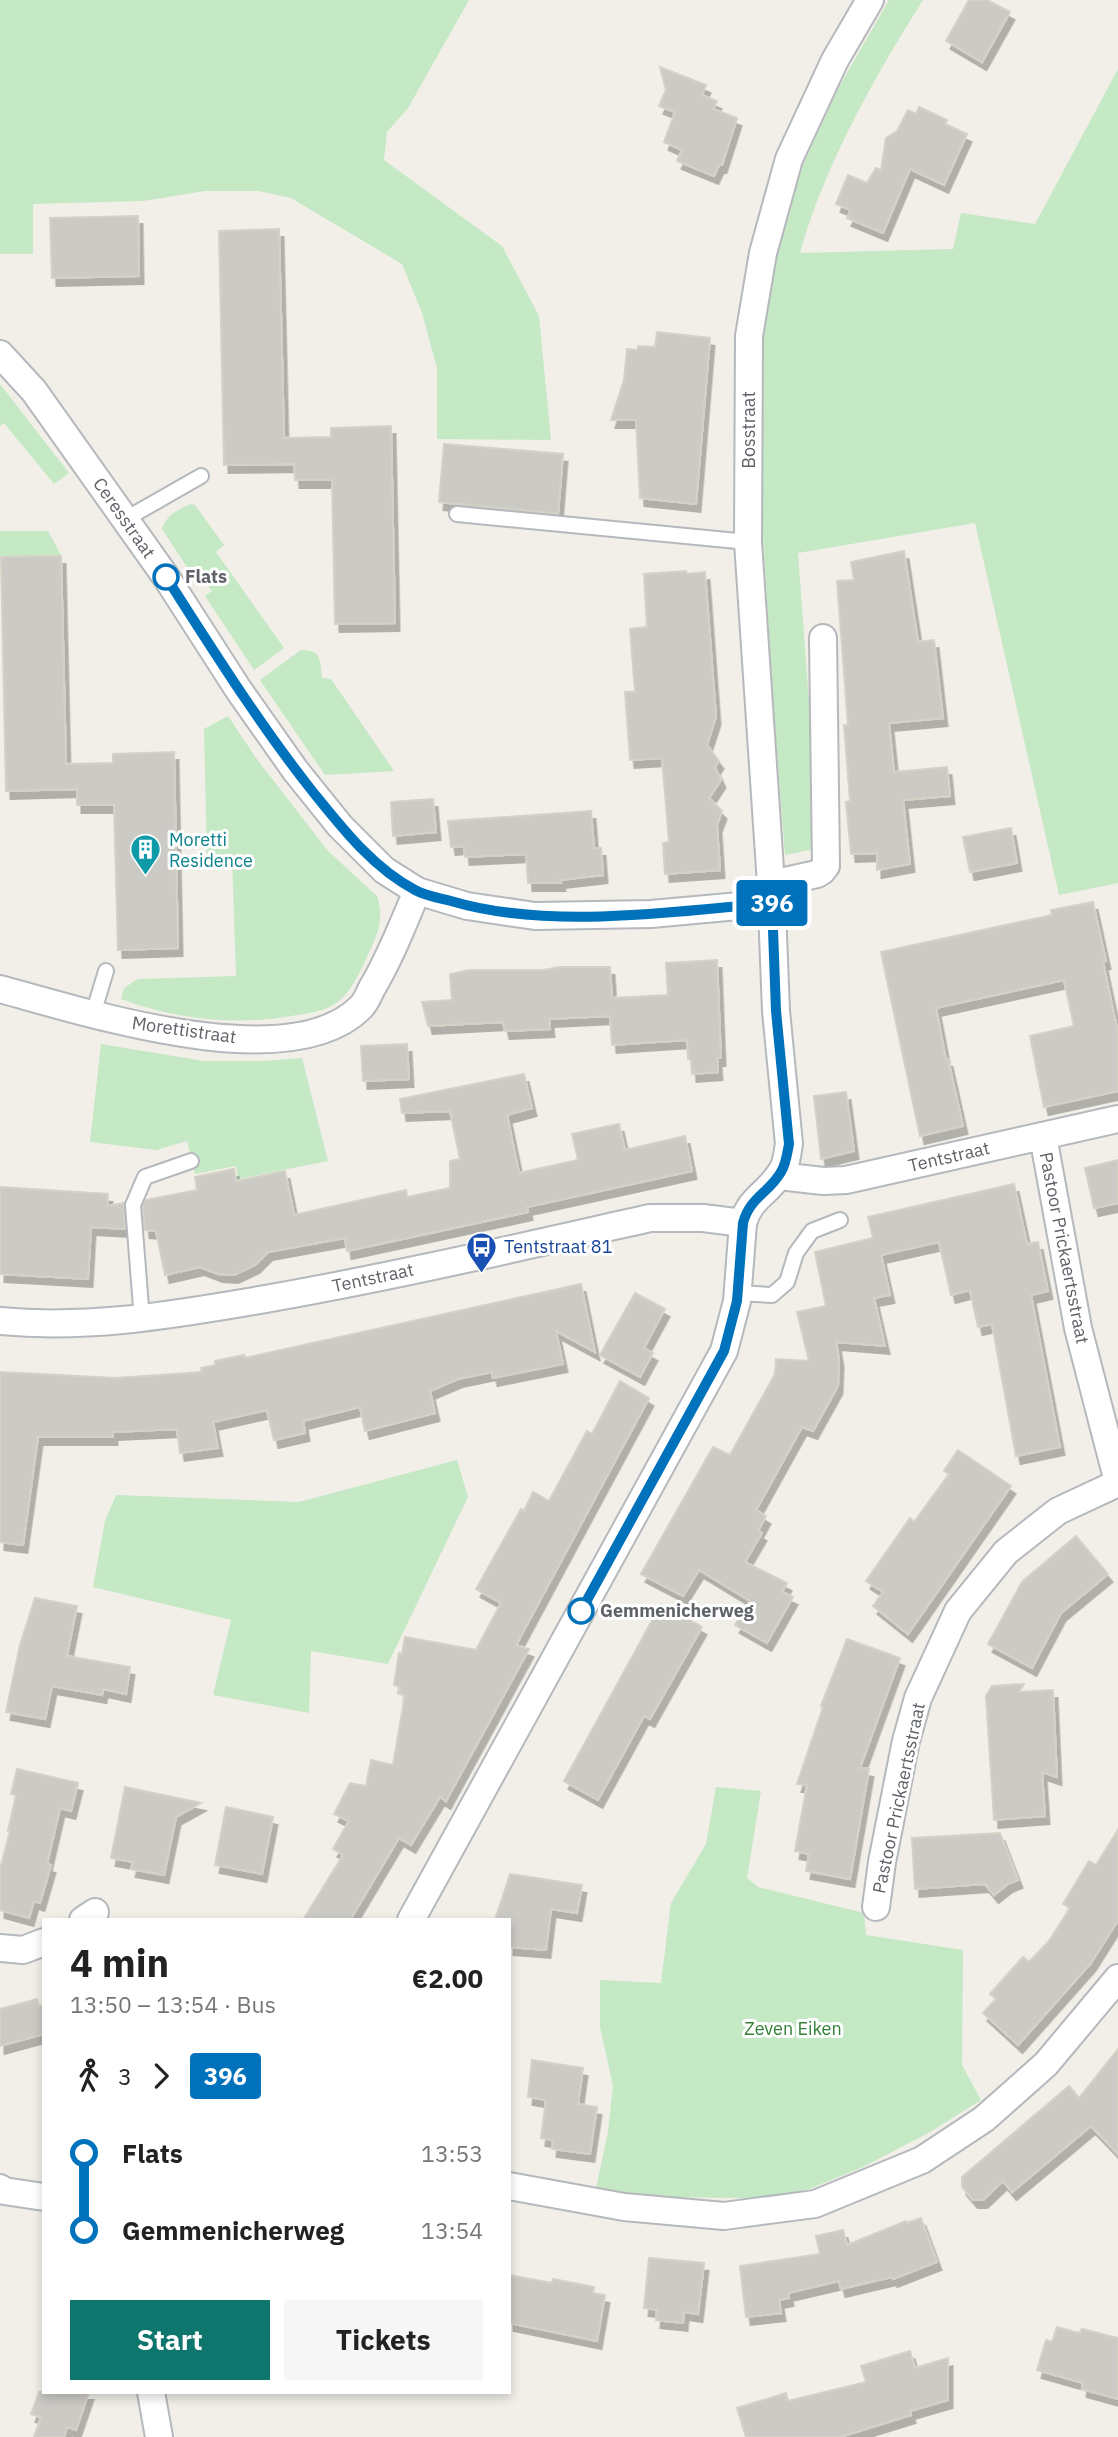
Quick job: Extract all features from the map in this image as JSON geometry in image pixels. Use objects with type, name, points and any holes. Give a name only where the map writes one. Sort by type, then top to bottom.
[{"type":"street","name":"Bosstraat","points":[[743,1223],[746,1210],[779,1176],[786,1162],[789,1144],[776,999],[772,894],[748,542],[749,336],[762,253],[789,159],[835,60],[870,0]]},
{"type":"street","name":"Ceresstraat","points":[[0,354],[34,390],[166,577],[238,689],[295,770],[340,826],[384,870],[417,891],[467,906],[536,916],[651,914],[772,894]]},
{"type":"street","points":[[772,894],[817,874],[826,866],[823,638]]},
{"type":"street","name":"Morettistraat","points":[[0,989],[159,1029],[222,1038],[305,1035],[338,1023],[362,1006],[381,974],[417,891]]},
{"type":"street","name":"Tentstraat","points":[[779,1176],[823,1181],[846,1180],[1118,1119]]},
{"type":"street","name":"Pastoor Prickaertsstraat","points":[[876,1907],[906,1741],[918,1699],[958,1611],[1006,1552],[1058,1511],[1118,1482],[1078,1328],[1043,1136]]},
{"type":"street","name":"Tentstraat","points":[[0,1321],[78,1324],[142,1320],[316,1290],[650,1218],[704,1218],[743,1223]]},
{"type":"street","points":[[412,1918],[724,1351],[738,1293],[743,1223]]},
{"type":"street","points":[[0,1948],[23,1950],[42,1943]]},
{"type":"street","points":[[511,2186],[624,2207],[724,2216],[815,2204],[922,2160],[984,2119],[1046,2064],[1118,1978]]},
{"type":"street","points":[[0,2188],[4,2191],[42,2197]]},
{"type":"street","points":[[152,2394],[159,2437]]},
{"type":"lane","points":[[124,520],[201,476]]},
{"type":"lane","points":[[457,514],[748,542]]},
{"type":"lane","points":[[93,1014],[106,971]]},
{"type":"lane","points":[[142,1320],[133,1205],[145,1177],[191,1161]]},
{"type":"lane","points":[[738,1293],[772,1295],[787,1282],[796,1253],[812,1231],[840,1220]]},
{"type":"green space","points":[[0,0],[469,0],[408,108],[387,132],[384,160],[502,246],[539,316],[551,440],[437,439],[437,368],[422,313],[402,264],[291,198],[259,191],[205,191],[143,201],[33,204],[33,254],[0,254]]},
{"type":"green space","points":[[889,0],[923,0],[852,122],[823,187],[800,253],[953,249],[961,213],[1035,224],[1118,69],[1118,883],[1059,895],[975,523],[798,553],[819,838],[810,850],[785,855],[756,426],[762,302],[796,180],[839,87]]},
{"type":"green space","points":[[0,384],[69,473],[54,484],[4,423],[0,426]]},
{"type":"green space","points":[[190,504],[195,505],[224,545],[216,552],[284,648],[254,670],[205,596],[212,591],[204,580],[198,584],[162,529],[170,516]]},
{"type":"green space","points":[[0,531],[48,531],[61,555],[0,557]]},
{"type":"green space","points":[[301,650],[308,650],[319,657],[322,678],[331,679],[394,771],[325,775],[260,680]]},
{"type":"green space","points":[[228,716],[256,758],[328,851],[377,896],[379,927],[364,964],[344,996],[323,1009],[270,1019],[205,1019],[162,1012],[121,999],[124,988],[138,979],[236,976],[232,858],[207,858],[204,729]]},
{"type":"green space","points":[[101,1044],[204,1061],[302,1058],[328,1161],[238,1179],[236,1166],[195,1174],[187,1141],[156,1150],[90,1142]]},
{"type":"green space","points":[[457,1460],[468,1497],[388,1664],[311,1651],[309,1713],[213,1695],[231,1620],[93,1587],[105,1521],[116,1495],[299,1502]]},
{"type":"green space","name":"Zeven Eiken","points":[[716,1787],[761,1791],[747,1878],[758,1887],[864,1913],[866,1935],[963,1950],[962,2065],[981,2100],[930,2132],[863,2167],[804,2191],[752,2198],[650,2197],[596,2188],[608,2132],[613,2086],[600,2027],[600,1980],[661,1983],[671,1903],[706,1844]]},
{"type":"building","points":[[969,0],[987,0],[1010,12],[982,62],[946,41]]},
{"type":"building","points":[[660,67],[706,85],[702,95],[717,101],[713,109],[737,118],[722,165],[719,165],[714,176],[677,161],[682,150],[664,142],[675,112],[659,106],[666,90]]},
{"type":"building","points":[[919,107],[947,120],[945,124],[967,134],[944,185],[910,169],[883,233],[847,218],[851,210],[836,204],[848,175],[867,183],[876,168],[881,170],[886,138],[897,131],[908,110],[916,114]]},
{"type":"building","points":[[138,216],[139,276],[52,278],[50,218]]},
{"type":"building","points":[[279,229],[284,438],[331,437],[331,428],[391,426],[395,623],[335,624],[332,480],[295,480],[294,464],[224,465],[219,231]]},
{"type":"building","points":[[657,332],[710,338],[696,504],[640,498],[636,420],[611,420],[624,380],[627,349],[638,350],[638,346],[655,347]]},
{"type":"building","points":[[444,444],[563,454],[558,514],[439,502]]},
{"type":"building","points":[[904,551],[918,642],[934,640],[943,718],[889,723],[894,772],[947,767],[950,796],[903,800],[910,864],[877,870],[877,853],[851,854],[846,802],[850,801],[844,725],[848,725],[837,581],[854,580],[851,562]]},
{"type":"building","points":[[61,556],[66,764],[113,763],[113,754],[174,752],[178,948],[118,950],[114,805],[77,805],[77,789],[6,791],[1,557]]},
{"type":"building","points":[[686,571],[687,574],[705,572],[716,717],[707,745],[719,761],[715,767],[721,780],[709,798],[722,811],[717,825],[720,870],[665,874],[663,843],[669,842],[662,758],[630,760],[625,692],[635,692],[630,629],[647,627],[644,574]]},
{"type":"building","points":[[433,799],[436,832],[393,836],[391,802]]},
{"type":"building","points":[[591,811],[594,848],[601,848],[603,875],[560,880],[561,883],[528,883],[526,854],[465,857],[464,846],[451,847],[448,821]]},
{"type":"building","points":[[1011,828],[1017,863],[970,872],[963,837]]},
{"type":"building","points":[[1093,902],[1118,1033],[1118,1091],[1044,1107],[1030,1036],[1074,1026],[1064,980],[936,1008],[963,1126],[920,1136],[881,952],[1052,915],[1051,910]]},
{"type":"building","points":[[717,960],[721,1058],[717,1058],[718,1072],[692,1074],[687,1040],[612,1045],[610,1016],[549,1019],[550,1029],[505,1031],[503,1022],[428,1026],[422,1002],[452,1000],[450,974],[470,970],[544,970],[559,967],[610,967],[612,998],[668,995],[666,963]]},
{"type":"building","points":[[407,1044],[409,1079],[363,1081],[361,1046]]},
{"type":"building","points":[[524,1074],[532,1108],[507,1115],[519,1173],[578,1160],[572,1134],[619,1124],[625,1150],[685,1136],[692,1171],[527,1207],[528,1212],[347,1251],[345,1238],[268,1252],[255,1265],[234,1275],[218,1274],[200,1267],[165,1275],[156,1231],[145,1230],[145,1200],[197,1190],[195,1177],[234,1169],[236,1181],[285,1171],[294,1215],[406,1190],[407,1197],[450,1188],[450,1161],[460,1159],[450,1111],[402,1113],[400,1099]]},
{"type":"building","points":[[846,1092],[854,1151],[821,1159],[814,1096]]},
{"type":"building","points":[[1118,1160],[1118,1203],[1094,1208],[1085,1168]]},
{"type":"building","points":[[1014,1184],[1027,1244],[1038,1242],[1048,1291],[1031,1295],[1060,1447],[1016,1456],[992,1324],[978,1327],[970,1290],[951,1295],[939,1242],[881,1255],[890,1295],[874,1298],[885,1346],[836,1342],[839,1359],[838,1386],[813,1431],[802,1427],[756,1510],[766,1516],[758,1531],[762,1533],[745,1562],[787,1583],[782,1592],[793,1597],[767,1643],[735,1625],[750,1601],[699,1570],[683,1596],[641,1574],[713,1447],[730,1455],[775,1374],[776,1359],[809,1361],[797,1312],[826,1306],[815,1252],[873,1238],[868,1217]]},
{"type":"building","points":[[0,1187],[108,1194],[107,1206],[124,1203],[125,1229],[91,1227],[88,1279],[0,1274]]},
{"type":"building","points":[[581,1284],[595,1352],[556,1331],[563,1364],[493,1378],[492,1372],[458,1379],[430,1391],[435,1413],[365,1431],[360,1407],[303,1421],[305,1433],[274,1440],[267,1410],[213,1422],[218,1448],[180,1453],[177,1429],[113,1432],[113,1437],[38,1437],[23,1545],[0,1542],[0,1372],[116,1378],[202,1372],[201,1368],[215,1365],[215,1361],[244,1355],[245,1358]]},
{"type":"building","points":[[635,1293],[665,1309],[644,1348],[653,1353],[640,1377],[600,1355]]},
{"type":"building","points":[[620,1381],[649,1398],[516,1645],[529,1649],[446,1801],[440,1797],[411,1845],[399,1838],[351,1918],[304,1918],[343,1855],[333,1849],[349,1821],[334,1814],[350,1783],[366,1786],[371,1760],[393,1765],[405,1695],[399,1694],[400,1687],[394,1685],[399,1653],[402,1654],[405,1637],[476,1650],[501,1603],[476,1589],[533,1492],[549,1501],[587,1431],[592,1434]]},
{"type":"building","points":[[958,1450],[1011,1486],[908,1634],[873,1606],[883,1592],[866,1581],[910,1518],[914,1522],[949,1474],[944,1471]]},
{"type":"building","points":[[1076,1536],[1108,1574],[1061,1613],[1032,1668],[988,1644],[1022,1582]]},
{"type":"building","points":[[35,1598],[77,1606],[67,1656],[130,1667],[126,1694],[103,1689],[102,1695],[52,1686],[45,1719],[6,1712],[20,1645]]},
{"type":"building","points":[[661,1604],[702,1627],[650,1719],[644,1716],[598,1800],[564,1781]]},
{"type":"building","points":[[847,1639],[900,1658],[860,1768],[869,1769],[850,1879],[806,1871],[809,1854],[795,1851],[807,1785],[797,1784],[823,1707],[821,1706]]},
{"type":"building","points":[[1024,1684],[1019,1692],[1053,1690],[1057,1777],[1042,1772],[1045,1816],[994,1820],[986,1696],[992,1686]]},
{"type":"building","points":[[17,1769],[78,1783],[71,1811],[60,1808],[47,1864],[51,1865],[40,1903],[34,1901],[29,1918],[0,1910],[0,1869],[10,1831],[16,1795],[11,1794]]},
{"type":"building","points":[[125,1787],[201,1803],[176,1817],[164,1875],[131,1869],[133,1862],[111,1858]]},
{"type":"building","points":[[226,1807],[273,1817],[262,1874],[215,1865]]},
{"type":"building","points":[[1118,1830],[1118,1920],[1091,1963],[1018,2045],[983,2013],[996,1999],[990,1994],[1023,1957],[1029,1962],[1049,1941],[1070,1908],[1063,1904],[1089,1861],[1096,1865]]},
{"type":"building","points":[[1000,1833],[1018,1880],[994,1895],[985,1884],[915,1889],[912,1838]]},
{"type":"building","points":[[510,1874],[582,1885],[577,1913],[551,1909],[546,1950],[511,1947],[511,1918],[496,1918]]},
{"type":"building","points":[[37,1999],[39,2006],[42,2005],[42,2035],[0,2046],[0,2009]]},
{"type":"building","points":[[1118,2049],[1118,2154],[1091,2126],[1012,2192],[1003,2181],[983,2200],[973,2200],[962,2187],[962,2177],[1069,2086],[1079,2098]]},
{"type":"building","points":[[532,2060],[583,2068],[578,2104],[597,2107],[590,2154],[552,2149],[553,2140],[541,2138],[546,2100],[528,2097]]},
{"type":"building","points":[[921,2218],[937,2262],[893,2279],[892,2277],[841,2289],[839,2281],[788,2293],[789,2298],[779,2300],[781,2313],[746,2317],[740,2266],[820,2254],[816,2236],[843,2230],[847,2245],[906,2221],[907,2223]]},
{"type":"building","points":[[649,2258],[704,2263],[698,2314],[684,2312],[683,2323],[656,2320],[657,2310],[644,2308]]},
{"type":"building","points":[[511,2275],[552,2283],[553,2279],[594,2287],[593,2293],[605,2295],[597,2341],[511,2323]]},
{"type":"building","points":[[1057,2327],[1079,2333],[1082,2329],[1118,2338],[1118,2399],[1082,2389],[1083,2383],[1037,2370],[1046,2340],[1052,2342]]},
{"type":"building","points":[[910,2351],[915,2368],[948,2358],[948,2400],[910,2411],[911,2415],[840,2437],[746,2437],[737,2408],[786,2393],[788,2401],[866,2382],[861,2366]]},
{"type":"building","points":[[39,2392],[88,2394],[76,2430],[67,2427],[64,2437],[34,2437],[41,2417],[31,2414]]},
{"type":"bus line","name":"396","points":[[166,577],[238,689],[295,770],[340,826],[384,870],[417,891],[467,906],[536,916],[651,914],[772,903],[776,1011],[789,1144],[786,1162],[779,1176],[746,1210],[737,1301],[724,1351],[581,1611]]},
{"type":"place","name":"Flats","points":[[166,577]]},
{"type":"place","name":"Moretti Residence","points":[[146,877]]},
{"type":"place","name":"Tentstraat 81","points":[[481,1274]]},
{"type":"place","name":"Gemmenicherweg","points":[[581,1611]]}]
